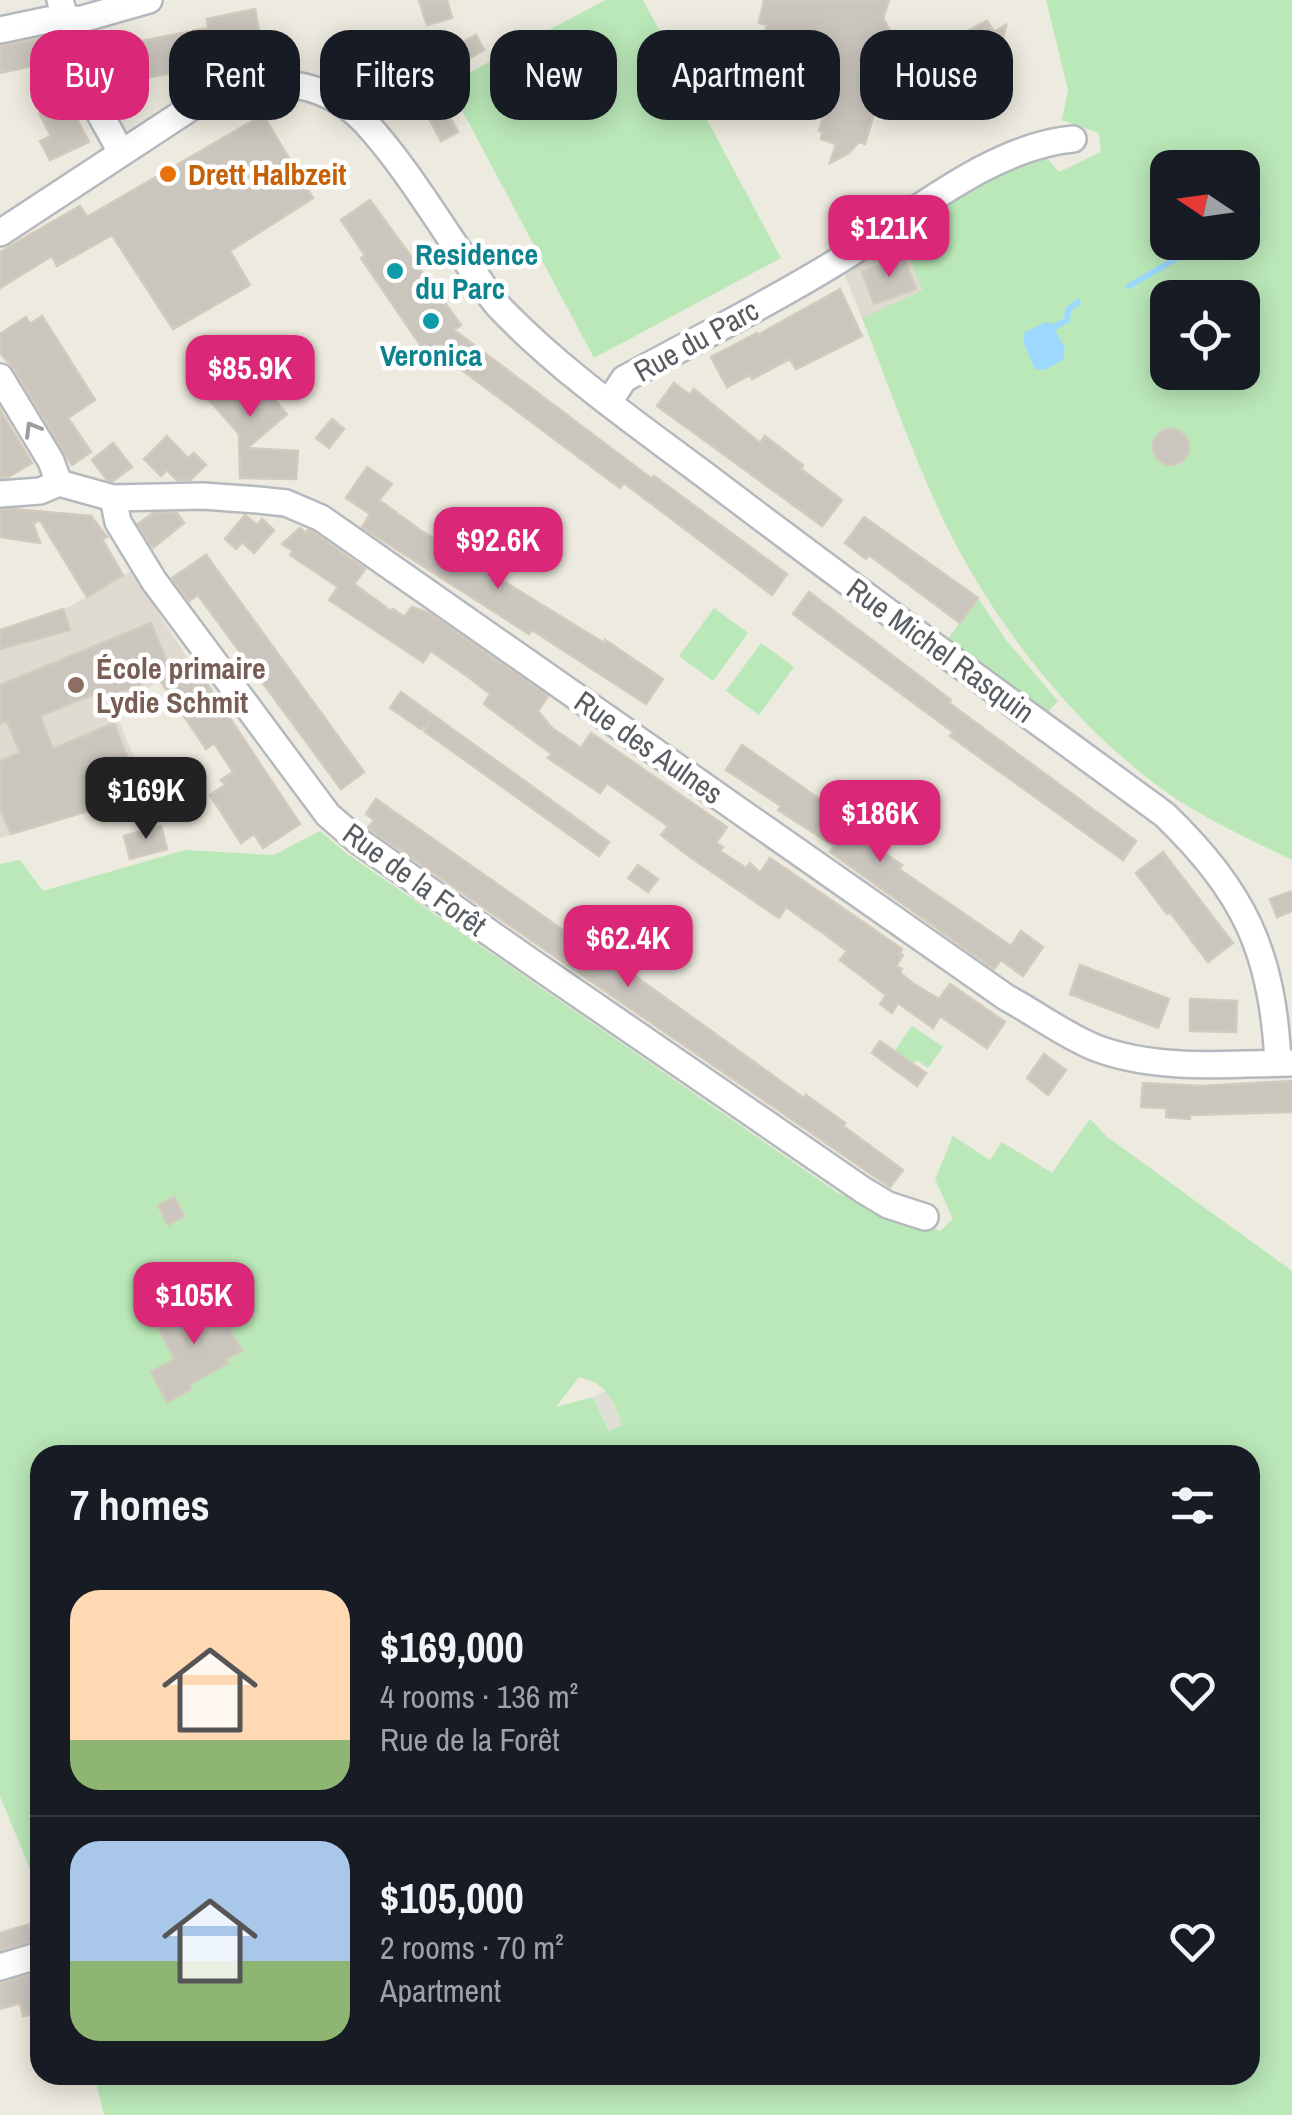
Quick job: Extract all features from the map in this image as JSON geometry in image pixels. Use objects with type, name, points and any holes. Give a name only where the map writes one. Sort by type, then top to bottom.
[{"type":"street","points":[[0,30],[48,20],[62,11],[149,0]]},
{"type":"street","points":[[0,234],[121,152],[84,85],[62,11]]},
{"type":"street","name":"Rue Michel Rasquin","points":[[121,152],[210,95],[266,81],[307,87],[336,100],[362,119],[403,168],[498,306],[576,378],[1165,814],[1200,849],[1232,890],[1254,936],[1268,975],[1285,1063]]},
{"type":"street","name":"Rue du Parc","points":[[609,402],[624,380],[839,261],[893,222],[1034,144],[1073,139]]},
{"type":"street","points":[[0,377],[51,461],[58,484],[40,492],[0,494]]},
{"type":"street","name":"Rue des Aulnes","points":[[58,484],[113,498],[203,496],[258,500],[286,504],[321,518],[1007,998],[1055,1027],[1099,1049],[1136,1058],[1170,1063],[1285,1063]]},
{"type":"street","name":"Rue de la Forêt","points":[[113,498],[118,522],[154,581],[328,815],[514,950],[863,1190],[888,1205],[925,1216]]},
{"type":"street","points":[[0,1967],[30,1958]]},
{"type":"shaded area","points":[[893,222],[924,290],[862,318],[839,261]]},
{"type":"shaded area","name":"École primaire Lydie Schmit","points":[[131,571],[193,666],[112,705],[149,793],[0,838],[0,630],[71,606]]},
{"type":"shaded area","points":[[607,1391],[622,1425],[610,1431],[593,1397]]},
{"type":"green space","points":[[605,0],[643,0],[659,30],[637,30],[637,120],[707,120],[781,258],[594,358],[467,120],[470,72],[490,62],[490,120],[617,120],[617,30],[549,30]]},
{"type":"green space","points":[[1046,0],[1292,0],[1292,860],[1207,817],[1159,787],[1098,735],[1019,645],[975,578],[942,516],[862,318],[923,290],[893,222],[1034,144],[1059,172],[1101,152],[1099,133],[1062,120],[1068,90]]},
{"type":"green space","points":[[978,598],[1006,640],[1058,701],[1045,715],[946,641]]},
{"type":"green space","points":[[714,608],[748,633],[713,681],[679,656]]},
{"type":"green space","points":[[761,643],[794,667],[759,715],[726,691]]},
{"type":"green space","points":[[320,831],[346,853],[838,1193],[940,1231],[953,1219],[935,1179],[953,1136],[990,1160],[1002,1142],[1052,1173],[1090,1119],[1106,1136],[1292,1271],[1292,2115],[104,2115],[96,2085],[1260,2085],[1260,1445],[30,1445],[30,1869],[0,1796],[0,864],[20,860],[43,891],[185,850],[274,855]],"holes":[[[579,1377],[597,1384],[608,1394],[622,1425],[609,1431],[593,1397],[556,1407]]]},
{"type":"green space","points":[[912,1026],[943,1047],[928,1068],[917,1060],[905,1077],[886,1063]]},
{"type":"water","points":[[1051,323],[1065,348],[1063,360],[1044,370],[1035,369],[1023,342],[1025,332]]},
{"type":"building","points":[[419,0],[447,0],[452,18],[427,25]]},
{"type":"building","points":[[764,0],[889,0],[883,19],[890,30],[860,30],[860,120],[872,120],[865,144],[859,142],[849,153],[830,163],[836,144],[821,139],[819,131],[822,120],[840,120],[840,30],[765,30],[767,25],[759,23]]},
{"type":"building","points":[[255,9],[259,30],[198,30],[208,28],[207,19]]},
{"type":"building","points":[[987,21],[993,30],[970,30]]},
{"type":"building","points":[[476,35],[484,50],[470,58],[470,38]]},
{"type":"building","points":[[169,36],[169,73],[149,77],[149,40]]},
{"type":"building","points":[[30,41],[30,66],[0,73],[0,46]]},
{"type":"building","points":[[43,120],[77,120],[89,142],[50,160],[40,141],[51,136]]},
{"type":"building","points":[[254,120],[266,120],[313,198],[230,251],[250,285],[173,329],[112,235],[57,266],[52,256],[0,288],[0,252],[80,206],[87,217]]},
{"type":"building","points":[[430,120],[452,120],[458,132],[441,141]]},
{"type":"building","points":[[370,200],[461,325],[454,330],[652,479],[654,476],[787,574],[772,595],[624,483],[620,488],[431,347],[425,352],[361,258],[365,255],[341,220]]},
{"type":"building","points":[[904,257],[916,289],[874,304],[862,272]]},
{"type":"building","points":[[840,289],[862,336],[796,369],[790,359],[727,387],[711,357]]},
{"type":"building","points":[[42,316],[95,400],[68,418],[91,452],[72,465],[14,369],[0,353],[0,334],[26,317],[30,324]]},
{"type":"building","points":[[238,356],[287,414],[247,448],[298,451],[296,479],[240,478],[239,434],[195,384],[208,374],[212,378]]},
{"type":"building","points":[[674,383],[690,395],[694,389],[760,443],[765,436],[842,500],[822,526],[657,406]]},
{"type":"building","points":[[0,410],[32,463],[0,478]]},
{"type":"building","points":[[332,419],[344,429],[329,448],[316,438]]},
{"type":"building","points":[[1171,429],[1184,434],[1189,447],[1184,460],[1171,465],[1158,460],[1153,447],[1158,434]]},
{"type":"building","points":[[167,436],[188,458],[194,453],[206,465],[190,480],[177,480],[167,470],[161,476],[144,459]]},
{"type":"building","points":[[113,443],[132,467],[113,481],[107,480],[92,460]]},
{"type":"building","points":[[367,467],[392,484],[379,500],[420,530],[663,679],[646,704],[362,527],[370,514],[346,498]]},
{"type":"building","points":[[0,510],[91,516],[107,537],[102,539],[123,575],[87,597],[40,520],[33,523],[40,543],[0,537]]},
{"type":"building","points":[[153,513],[177,513],[184,523],[153,548],[138,524]]},
{"type":"building","points":[[245,515],[257,525],[262,519],[274,530],[254,553],[242,542],[236,549],[225,539]]},
{"type":"building","points":[[864,517],[978,598],[960,623],[869,555],[866,559],[845,543]]},
{"type":"building","points":[[300,528],[306,533],[313,532],[365,569],[354,584],[391,611],[404,617],[412,607],[427,612],[548,696],[538,711],[552,728],[581,748],[591,733],[727,827],[716,843],[723,847],[720,851],[746,868],[750,863],[760,873],[770,858],[902,949],[896,966],[914,984],[939,999],[950,984],[1005,1022],[987,1048],[940,1016],[933,1028],[898,1003],[892,1013],[880,1004],[886,995],[840,960],[847,951],[827,936],[786,907],[779,918],[686,854],[661,835],[668,826],[607,783],[600,793],[548,758],[552,754],[484,704],[490,694],[431,651],[423,662],[329,600],[338,587],[290,555],[293,551],[282,544]]},
{"type":"building","points":[[206,555],[364,772],[341,789],[198,595],[189,601],[172,578]]},
{"type":"building","points":[[809,592],[951,700],[949,703],[1136,841],[1123,860],[950,736],[953,732],[793,614]]},
{"type":"building","points":[[63,609],[70,630],[0,649],[0,630]]},
{"type":"building","points":[[151,623],[176,684],[198,670],[300,824],[263,848],[254,834],[241,843],[210,795],[225,785],[221,780],[233,772],[214,743],[206,749],[158,677],[102,700],[99,692],[40,716],[53,749],[114,723],[142,795],[11,834],[0,808],[0,761],[20,753],[7,721],[0,724],[0,685]]},
{"type":"building","points":[[401,692],[609,842],[599,856],[424,731],[430,722],[421,729],[390,708]]},
{"type":"building","points":[[742,745],[851,821],[846,828],[902,865],[899,869],[1011,946],[1021,931],[1043,947],[1023,976],[1001,960],[994,969],[830,852],[834,846],[778,810],[781,806],[726,770]]},
{"type":"building","points":[[376,799],[607,961],[610,958],[804,1098],[806,1095],[903,1170],[890,1187],[368,828],[374,820],[366,814]]},
{"type":"building","points":[[161,826],[167,849],[130,859],[124,836]]},
{"type":"building","points":[[1163,852],[1233,943],[1208,962],[1191,935],[1190,938],[1170,912],[1167,914],[1136,873]]},
{"type":"building","points":[[638,865],[658,879],[648,892],[628,878]]},
{"type":"building","points":[[1292,891],[1292,911],[1277,917],[1270,899]]},
{"type":"building","points":[[1080,965],[1169,999],[1158,1028],[1070,994]]},
{"type":"building","points":[[1190,999],[1237,1001],[1236,1032],[1190,1031]]},
{"type":"building","points":[[880,1041],[926,1073],[917,1086],[872,1053]]},
{"type":"building","points":[[1044,1054],[1066,1070],[1048,1095],[1027,1078]]},
{"type":"building","points":[[1292,1081],[1292,1112],[1190,1115],[1190,1119],[1166,1117],[1167,1108],[1141,1107],[1143,1083],[1202,1086]]},
{"type":"building","points":[[174,1197],[184,1216],[168,1225],[158,1205]]},
{"type":"building","points":[[212,1296],[242,1351],[167,1402],[151,1372],[175,1359],[157,1326]]},
{"type":"building","points":[[30,1924],[30,1942],[0,1950],[0,1933]]},
{"type":"building","points":[[30,1975],[30,2015],[23,2016],[20,2003],[0,2009],[0,1983]]},
{"type":"waterway","points":[[1129,286],[1174,260]]},
{"type":"waterway","points":[[1054,327],[1067,320],[1068,310],[1078,302]]},
{"type":"place","name":"Drett Halbzeit","points":[[168,174]]},
{"type":"place","name":"Residence du Parc","points":[[395,271]]},
{"type":"place","name":"Veronica","points":[[431,321]]},
{"type":"place","name":"École primaire Lydie Schmit","points":[[76,685]]}]
